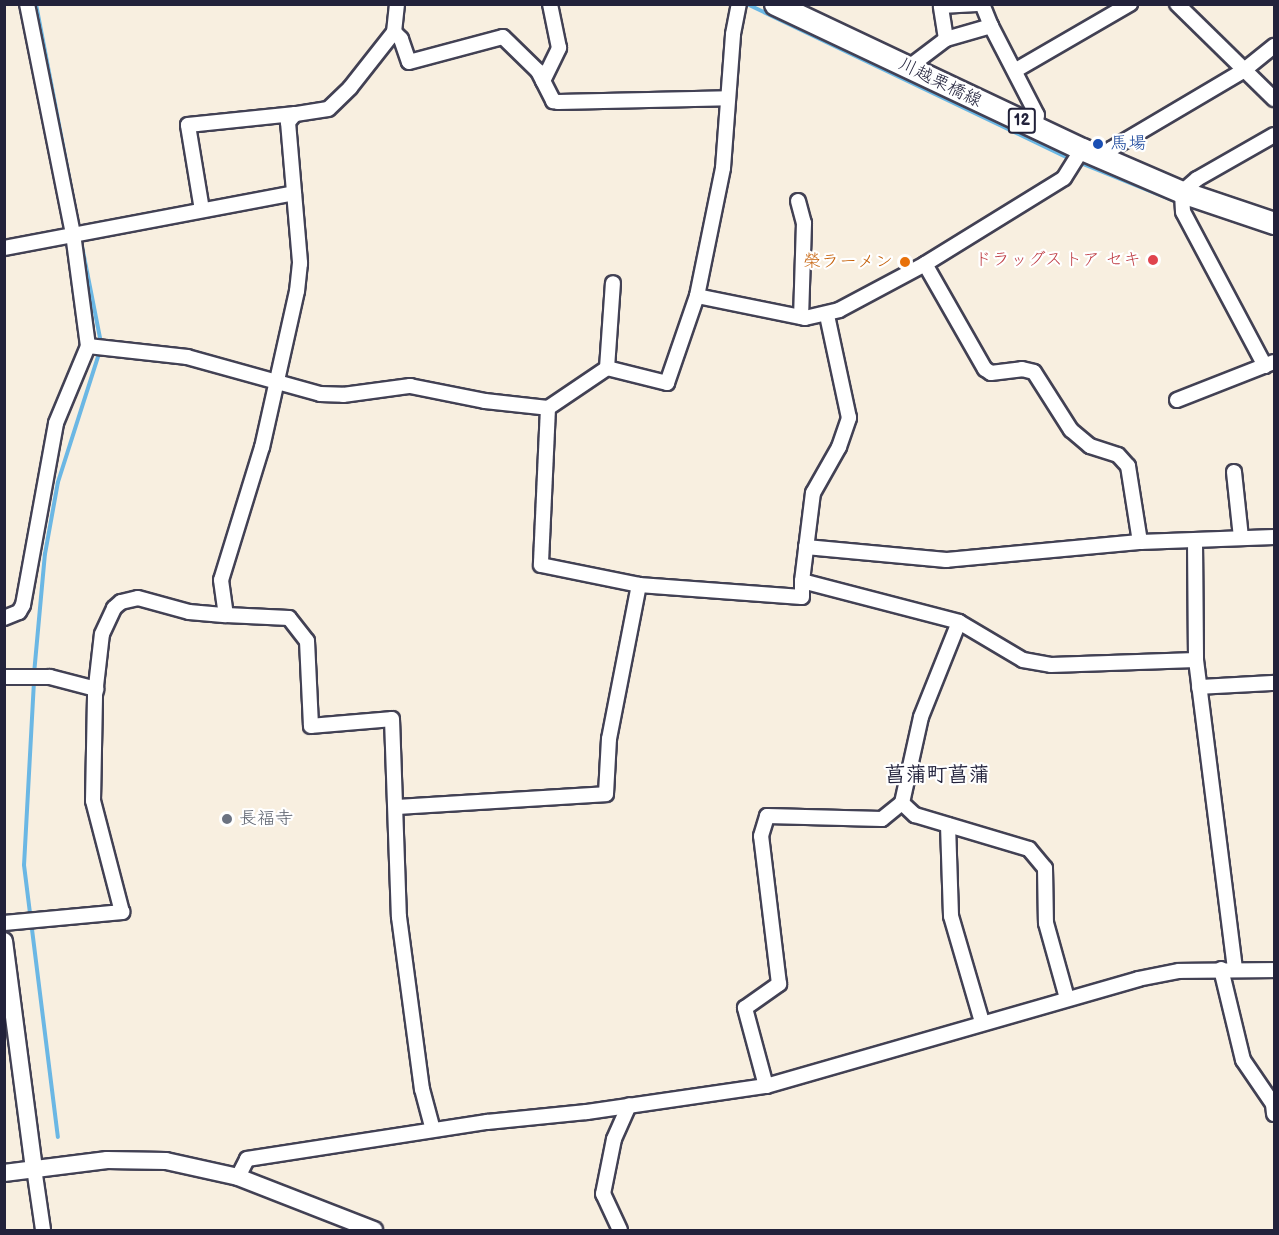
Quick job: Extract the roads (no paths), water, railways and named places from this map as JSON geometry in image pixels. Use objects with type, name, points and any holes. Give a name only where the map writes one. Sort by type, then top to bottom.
[{"type":"main road","name":"川越栗橋線","points":[[775,4],[1104,159],[1182,192],[1275,223]]},
{"type":"street","points":[[4,618],[19,612],[23,605],[56,423],[88,346],[73,234],[27,4]]},
{"type":"street","points":[[202,210],[188,125],[328,109],[350,88],[394,32],[397,4]]},
{"type":"street","points":[[543,81],[559,48],[550,4]]},
{"type":"street","points":[[88,346],[187,357],[279,384],[343,395],[410,386],[485,401],[548,408],[607,368],[667,383],[697,296],[723,168],[733,34],[739,4]]},
{"type":"street","points":[[946,39],[941,5],[977,4]]},
{"type":"street","points":[[982,4],[1037,115],[1035,128]]},
{"type":"street","points":[[1016,70],[1130,4]]},
{"type":"street","points":[[1177,4],[1243,71],[1275,99]]},
{"type":"street","points":[[909,67],[946,39],[991,26]]},
{"type":"street","points":[[394,32],[401,39],[409,62],[503,37],[538,71],[553,101],[558,102],[728,98]]},
{"type":"street","points":[[1104,159],[1111,149],[1243,71],[1275,46]]},
{"type":"street","points":[[226,615],[221,580],[279,384],[300,263],[288,122],[295,114]]},
{"type":"street","points":[[1178,400],[1270,364],[1183,212],[1182,192],[1197,178],[1275,135]]},
{"type":"street","points":[[697,296],[801,317],[827,315],[925,264],[1064,178],[1082,149]]},
{"type":"street","points":[[4,248],[294,193]]},
{"type":"street","points":[[798,201],[804,223],[801,317]]},
{"type":"street","points":[[925,264],[985,369],[991,373],[1022,369],[1034,372],[1071,430],[1090,446],[1118,455],[1128,466],[1140,542]]},
{"type":"street","points":[[607,368],[613,283]]},
{"type":"street","points":[[548,408],[541,565],[639,585],[802,597],[813,493],[839,447],[849,418],[827,315]]},
{"type":"street","points":[[1234,472],[1241,537]]},
{"type":"street","points":[[806,547],[946,560],[1140,542],[1195,542],[1241,537],[1275,537]]},
{"type":"street","points":[[1195,542],[1196,660],[1228,968],[1244,1060],[1273,1104],[1275,1114]]},
{"type":"street","points":[[802,580],[959,622],[1023,660],[1051,665],[1196,660]]},
{"type":"street","points":[[396,807],[606,794],[609,739],[639,585]]},
{"type":"street","points":[[4,923],[122,912],[93,801],[96,688],[102,634],[121,602],[138,598],[189,612],[289,618],[306,641],[310,726],[392,719],[399,917],[422,1089],[433,1130]]},
{"type":"street","points":[[766,1086],[745,1008],[779,984],[762,836],[766,816],[882,819],[902,803],[921,717],[959,622]]},
{"type":"street","points":[[4,677],[50,677],[96,688]]},
{"type":"street","points":[[1199,687],[1274,682]]},
{"type":"street","points":[[902,803],[915,815],[1029,849],[1045,868],[1046,923],[1067,998]]},
{"type":"street","points":[[948,825],[951,916],[982,1022]]},
{"type":"street","points":[[4,941],[43,1230]]},
{"type":"street","points":[[238,1177],[247,1159],[433,1130],[629,1106],[766,1086],[1067,998],[1179,971],[1228,968],[1275,970]]},
{"type":"street","points":[[620,1230],[603,1194],[614,1139],[629,1106]]},
{"type":"street","points":[[4,1173],[34,1168],[139,1159],[198,1166],[238,1177],[374,1230]]},
{"type":"waterway","points":[[36,4],[78,225]]},
{"type":"waterway","points":[[747,4],[1071,159]]},
{"type":"waterway","points":[[1078,162],[1180,203]]},
{"type":"waterway","points":[[1187,205],[1220,216]]},
{"type":"waterway","points":[[80,236],[101,343]]},
{"type":"waterway","points":[[34,674],[45,554],[58,482],[100,350]]},
{"type":"waterway","points":[[34,681],[24,865],[58,1137]]},
{"type":"place","name":"馬場","points":[[1098,144]]},
{"type":"place","name":"ドラッグストア セキ","points":[[1153,260]]},
{"type":"place","name":"榮ラーメン","points":[[905,262]]},
{"type":"place","name":"長福寺","points":[[227,819]]},
{"type":"district","name":"菖蒲町菖蒲","points":[[937,775]]}]
